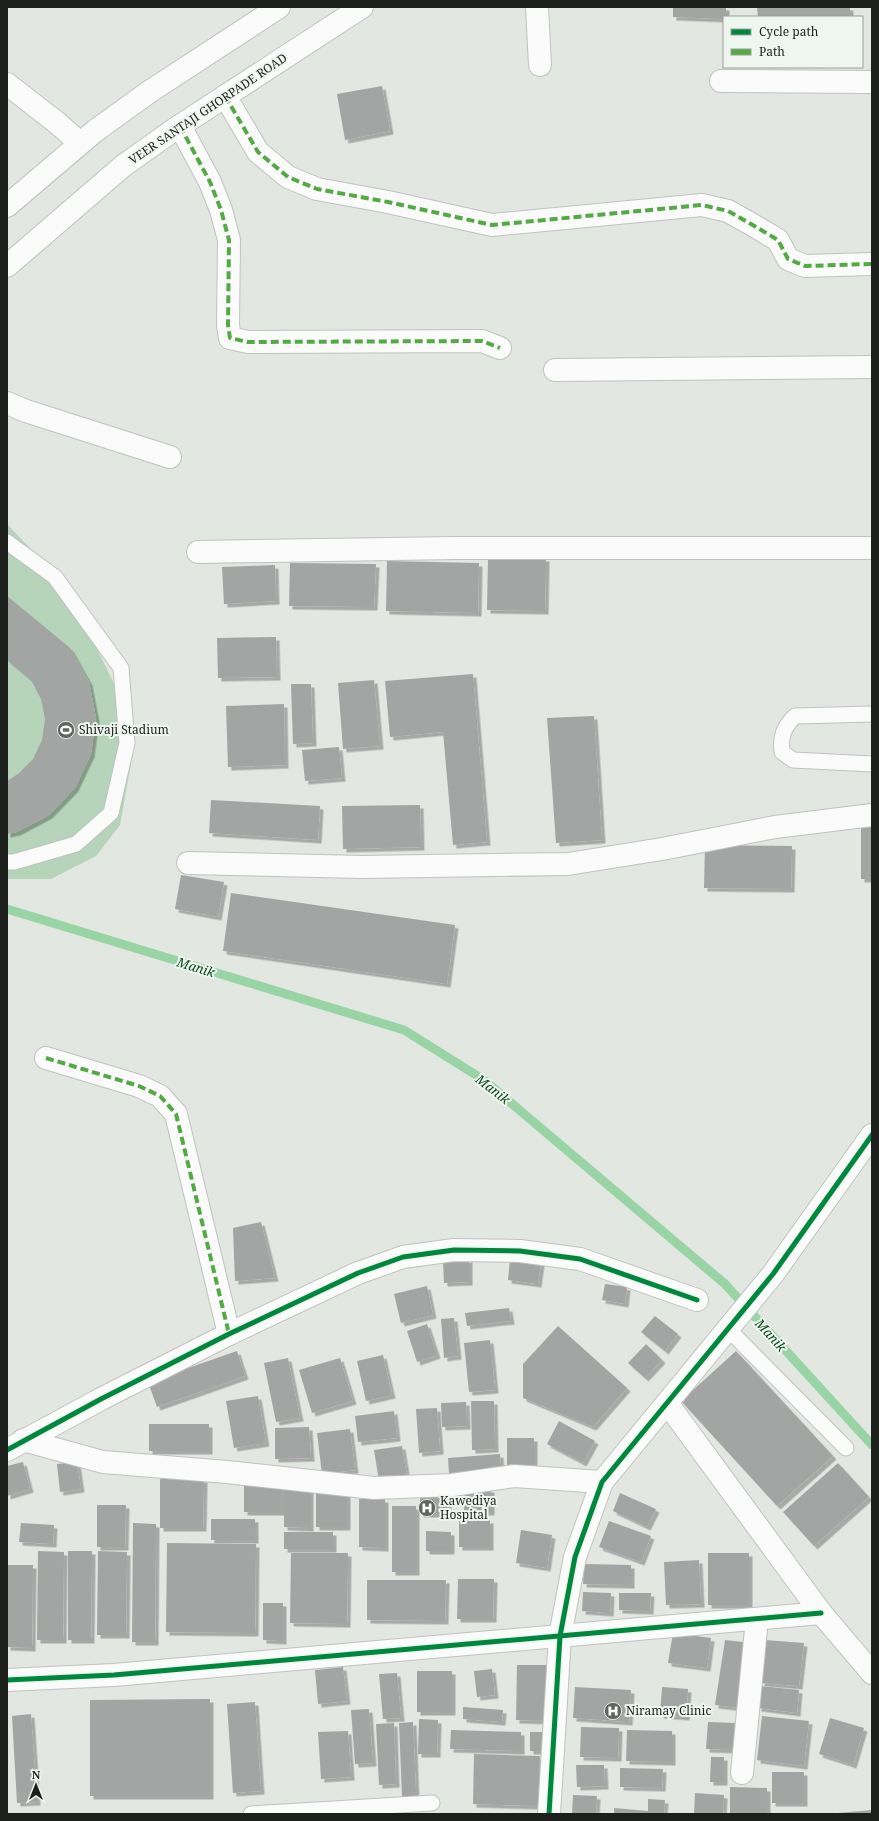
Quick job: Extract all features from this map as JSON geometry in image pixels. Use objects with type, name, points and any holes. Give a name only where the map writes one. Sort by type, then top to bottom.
[{"type":"street","points":[[7,206],[80,143],[149,92],[279,7]]},
{"type":"street","name":"VEER SANTAJI GHORPADE ROAD","points":[[7,266],[123,166],[225,96],[362,7]]},
{"type":"street","points":[[537,7],[540,65]]},
{"type":"street","points":[[721,81],[872,82]]},
{"type":"street","points":[[7,84],[56,122],[80,143]]},
{"type":"street","points":[[225,96],[258,152],[288,177],[317,189],[388,202],[492,225],[702,205],[728,211],[752,224],[778,240],[788,259],[805,266],[872,264]]},
{"type":"street","points":[[180,126],[210,182],[221,210],[229,240],[228,325],[230,338],[248,342],[482,341],[500,348]]},
{"type":"street","points":[[555,370],[872,367]]},
{"type":"street","points":[[7,403],[26,411],[170,457]]},
{"type":"street","points":[[198,552],[454,548],[872,548]]},
{"type":"street","points":[[188,862],[362,867],[568,864],[662,849],[775,827],[872,815]]},
{"type":"street","points":[[46,1058],[139,1086],[160,1096],[176,1114],[229,1334]]},
{"type":"street","points":[[549,1814],[560,1636],[575,1557],[602,1482],[773,1274],[872,1135]]},
{"type":"street","points":[[15,1445],[229,1334],[358,1272],[403,1257],[454,1250],[520,1252],[580,1259],[697,1300]]},
{"type":"street","points":[[668,1403],[821,1613],[872,1673]]},
{"type":"street","points":[[15,1445],[103,1462],[227,1472],[374,1488],[452,1484],[514,1476],[602,1482]]},
{"type":"street","points":[[7,1680],[122,1674],[821,1613]]},
{"type":"street","points":[[742,1772],[757,1619]]},
{"type":"lane","points":[[7,542],[55,577],[121,668],[127,743],[111,813],[76,844],[14,862],[7,862]]},
{"type":"lane","points":[[872,714],[795,716],[786,725],[780,740],[782,752],[793,760],[872,764]]},
{"type":"lane","points":[[734,1321],[846,1448]]},
{"type":"lane","points":[[251,1814],[432,1803]]},
{"type":"green space","name":"Shivaji Stadium","points":[[7,524],[42,561],[85,624],[120,696],[131,764],[120,825],[96,856],[51,879],[7,879]]},
{"type":"building","points":[[673,7],[726,7],[726,16],[723,16],[723,19],[673,17]]},
{"type":"building","points":[[757,7],[850,7],[850,16],[758,16]]},
{"type":"building","points":[[382,86],[390,131],[345,140],[337,94]]},
{"type":"building","points":[[488,558],[546,558],[545,611],[487,610]]},
{"type":"building","points":[[387,561],[479,563],[478,613],[386,611]]},
{"type":"building","points":[[290,563],[376,564],[374,607],[289,606]]},
{"type":"building","points":[[275,565],[276,601],[224,604],[222,567]]},
{"type":"building","points":[[7,596],[70,648],[89,682],[96,718],[91,754],[75,788],[49,815],[17,832],[7,834],[7,781],[18,774],[33,759],[42,740],[45,719],[41,699],[31,680],[7,660]]},
{"type":"building","points":[[276,637],[277,677],[218,678],[217,638]]},
{"type":"building","points":[[473,674],[487,842],[453,845],[443,732],[390,737],[385,681]]},
{"type":"building","points":[[374,680],[380,746],[343,749],[338,683]]},
{"type":"building","points":[[291,684],[311,684],[313,743],[293,744]]},
{"type":"building","points":[[284,704],[285,765],[228,767],[226,706]]},
{"type":"building","points":[[594,716],[602,840],[556,843],[547,718]]},
{"type":"building","points":[[339,747],[342,778],[305,781],[302,750]]},
{"type":"building","points":[[211,800],[320,806],[318,840],[209,833]]},
{"type":"building","points":[[420,805],[421,847],[343,849],[342,806]]},
{"type":"building","points":[[872,827],[872,879],[861,879],[861,828]]},
{"type":"building","points":[[705,845],[792,846],[791,889],[704,888]]},
{"type":"building","points":[[181,875],[224,882],[218,917],[175,909]]},
{"type":"building","points":[[231,893],[455,925],[447,984],[223,951]]},
{"type":"building","points":[[261,1222],[275,1278],[235,1281],[233,1228]]},
{"type":"building","points":[[469,1259],[469,1282],[444,1283],[443,1261]]},
{"type":"building","points":[[510,1259],[541,1262],[538,1284],[508,1280]]},
{"type":"building","points":[[605,1284],[627,1287],[625,1304],[602,1300]]},
{"type":"building","points":[[427,1286],[433,1315],[401,1323],[394,1294]]},
{"type":"building","points":[[509,1308],[511,1321],[467,1326],[465,1313]]},
{"type":"building","points":[[655,1316],[678,1334],[665,1351],[641,1332]]},
{"type":"building","points":[[454,1318],[458,1356],[444,1358],[441,1319]]},
{"type":"building","points":[[427,1324],[437,1355],[417,1362],[407,1331]]},
{"type":"building","points":[[558,1326],[627,1388],[593,1427],[523,1398],[523,1364]]},
{"type":"building","points":[[490,1340],[495,1390],[469,1392],[464,1343]]},
{"type":"building","points":[[646,1344],[662,1360],[645,1378],[628,1363]]},
{"type":"building","points":[[237,1351],[245,1376],[157,1407],[148,1382]]},
{"type":"building","points":[[736,1351],[833,1456],[777,1506],[681,1401]]},
{"type":"building","points":[[383,1355],[392,1395],[366,1401],[357,1361]]},
{"type":"building","points":[[288,1358],[300,1418],[276,1422],[264,1363]]},
{"type":"building","points":[[340,1358],[353,1401],[312,1413],[299,1370]]},
{"type":"building","points":[[258,1396],[266,1443],[234,1448],[226,1401]]},
{"type":"building","points":[[471,1401],[494,1401],[495,1449],[472,1450]]},
{"type":"building","points":[[466,1402],[467,1426],[442,1427],[441,1403]]},
{"type":"building","points":[[437,1408],[440,1451],[419,1453],[416,1409]]},
{"type":"building","points":[[394,1411],[397,1438],[358,1442],[355,1416]]},
{"type":"building","points":[[559,1421],[595,1441],[583,1463],[547,1444]]},
{"type":"building","points":[[149,1424],[209,1424],[209,1451],[149,1451]]},
{"type":"building","points":[[309,1427],[311,1458],[275,1459],[275,1428]]},
{"type":"building","points":[[350,1429],[355,1470],[322,1474],[317,1433]]},
{"type":"building","points":[[507,1438],[534,1438],[534,1467],[507,1467]]},
{"type":"building","points":[[402,1446],[407,1477],[379,1481],[374,1450]]},
{"type":"building","points":[[500,1454],[501,1471],[449,1474],[448,1458]]},
{"type":"building","points":[[23,1462],[30,1489],[7,1496],[7,1466]]},
{"type":"building","points":[[77,1462],[81,1489],[60,1492],[57,1464]]},
{"type":"building","points":[[838,1463],[869,1497],[814,1546],[783,1512]]},
{"type":"building","points":[[160,1479],[204,1479],[203,1528],[160,1528]]},
{"type":"building","points":[[244,1480],[281,1480],[281,1512],[244,1512]]},
{"type":"building","points":[[284,1488],[310,1488],[310,1528],[284,1527]]},
{"type":"building","points":[[316,1489],[347,1489],[347,1527],[316,1527]]},
{"type":"building","points":[[465,1489],[491,1489],[491,1512],[464,1511]]},
{"type":"building","points":[[420,1491],[448,1491],[448,1514],[420,1514]]},
{"type":"building","points":[[620,1493],[656,1509],[647,1527],[613,1511]]},
{"type":"building","points":[[359,1499],[385,1499],[385,1548],[359,1547]]},
{"type":"building","points":[[97,1505],[126,1505],[125,1547],[97,1547]]},
{"type":"building","points":[[392,1506],[416,1506],[416,1572],[392,1572]]},
{"type":"building","points":[[211,1519],[255,1519],[255,1540],[211,1540]]},
{"type":"building","points":[[459,1519],[490,1520],[490,1547],[459,1547]]},
{"type":"building","points":[[609,1521],[651,1536],[641,1562],[599,1547]]},
{"type":"building","points":[[21,1523],[54,1525],[53,1544],[19,1542]]},
{"type":"building","points":[[133,1523],[156,1524],[155,1642],[132,1642]]},
{"type":"building","points":[[521,1530],[552,1535],[547,1568],[516,1563]]},
{"type":"building","points":[[426,1531],[451,1532],[451,1551],[426,1551]]},
{"type":"building","points":[[284,1532],[333,1532],[333,1549],[284,1549]]},
{"type":"building","points":[[167,1543],[256,1544],[255,1633],[166,1632]]},
{"type":"building","points":[[38,1551],[64,1552],[63,1640],[37,1640]]},
{"type":"building","points":[[68,1551],[92,1551],[91,1640],[68,1640]]},
{"type":"building","points":[[98,1551],[127,1552],[126,1635],[97,1635]]},
{"type":"building","points":[[291,1553],[348,1553],[347,1624],[290,1623]]},
{"type":"building","points":[[708,1553],[749,1553],[749,1605],[708,1605]]},
{"type":"building","points":[[699,1560],[701,1604],[666,1605],[664,1562]]},
{"type":"building","points":[[584,1564],[631,1565],[631,1585],[583,1584]]},
{"type":"building","points":[[7,1565],[33,1565],[32,1648],[7,1647]]},
{"type":"building","points":[[458,1579],[494,1579],[493,1619],[457,1619]]},
{"type":"building","points":[[367,1580],[446,1580],[445,1621],[367,1620]]},
{"type":"building","points":[[583,1592],[611,1593],[610,1613],[582,1611]]},
{"type":"building","points":[[619,1593],[651,1593],[650,1611],[619,1610]]},
{"type":"building","points":[[263,1603],[283,1603],[283,1641],[263,1640]]},
{"type":"building","points":[[673,1633],[711,1638],[707,1668],[668,1663]]},
{"type":"building","points":[[725,1640],[751,1643],[741,1708],[715,1705]]},
{"type":"building","points":[[765,1640],[804,1643],[799,1686],[761,1683]]},
{"type":"building","points":[[517,1665],[550,1665],[550,1721],[516,1720]]},
{"type":"building","points":[[343,1667],[347,1701],[318,1704],[315,1670]]},
{"type":"building","points":[[492,1669],[495,1695],[477,1697],[474,1671]]},
{"type":"building","points":[[417,1671],[452,1671],[452,1712],[417,1712]]},
{"type":"building","points":[[397,1673],[401,1718],[383,1719],[379,1674]]},
{"type":"building","points":[[760,1686],[799,1690],[797,1713],[758,1708]]},
{"type":"building","points":[[575,1687],[631,1690],[629,1722],[573,1718]]},
{"type":"building","points":[[662,1687],[688,1689],[686,1717],[660,1715]]},
{"type":"building","points":[[210,1699],[210,1796],[90,1796],[90,1700]]},
{"type":"building","points":[[255,1702],[261,1791],[233,1793],[227,1704]]},
{"type":"building","points":[[463,1707],[503,1710],[502,1722],[463,1719]]},
{"type":"building","points":[[369,1709],[373,1763],[355,1764],[351,1710]]},
{"type":"building","points":[[31,1714],[37,1802],[17,1803],[12,1716]]},
{"type":"building","points":[[762,1716],[809,1721],[804,1766],[757,1760]]},
{"type":"building","points":[[830,1718],[864,1728],[853,1765],[819,1754]]},
{"type":"building","points":[[419,1719],[438,1720],[437,1754],[418,1754]]},
{"type":"building","points":[[413,1722],[416,1796],[402,1797],[399,1723]]},
{"type":"building","points":[[708,1722],[736,1723],[735,1750],[706,1749]]},
{"type":"building","points":[[394,1723],[396,1784],[379,1785],[376,1724]]},
{"type":"building","points":[[581,1727],[619,1728],[618,1758],[580,1757]]},
{"type":"building","points":[[451,1730],[521,1732],[521,1751],[450,1749]]},
{"type":"building","points":[[627,1730],[672,1731],[672,1762],[626,1761]]},
{"type":"building","points":[[348,1731],[351,1777],[321,1779],[318,1732]]},
{"type":"building","points":[[530,1732],[549,1732],[549,1751],[530,1751]]},
{"type":"building","points":[[474,1754],[540,1756],[538,1806],[473,1804]]},
{"type":"building","points":[[711,1757],[724,1757],[724,1782],[710,1782]]},
{"type":"building","points":[[576,1765],[604,1765],[605,1786],[577,1787]]},
{"type":"building","points":[[620,1768],[663,1769],[662,1788],[620,1787]]},
{"type":"building","points":[[772,1772],[804,1772],[804,1803],[772,1803]]},
{"type":"building","points":[[730,1787],[767,1788],[767,1814],[730,1814]]},
{"type":"building","points":[[695,1793],[724,1795],[723,1814],[694,1814]]},
{"type":"building","points":[[573,1795],[597,1796],[596,1814],[572,1814]]},
{"type":"building","points":[[648,1799],[665,1800],[664,1814],[614,1814],[614,1808],[648,1811]]},
{"type":"building","points":[[872,1810],[872,1814],[837,1814],[837,1813]]},
{"type":"waterway","name":"Manik","points":[[7,909],[404,1030],[484,1080],[725,1284],[872,1445]]},
{"type":"marked path","points":[[225,96],[258,152],[288,177],[317,189],[388,202],[492,225],[702,205],[728,211],[751,224],[778,240],[788,259],[805,266],[872,264]]},
{"type":"marked path","points":[[180,126],[210,182],[221,210],[229,240],[228,325],[230,338],[248,342],[482,341],[500,348]]},
{"type":"marked path","points":[[46,1058],[139,1086],[160,1096],[176,1114],[229,1334]]},
{"type":"cycle path","points":[[549,1814],[560,1636],[575,1557],[602,1482],[773,1274],[872,1135]]},
{"type":"cycle path","points":[[7,1450],[101,1399],[229,1334],[358,1273],[403,1257],[454,1250],[520,1251],[580,1259],[697,1300]]},
{"type":"cycle path","points":[[7,1680],[114,1675],[821,1613]]},
{"type":"place","name":"Shivaji Stadium","points":[[66,730]]},
{"type":"place","name":"Kawediya Hospital","points":[[427,1508]]},
{"type":"place","name":"Niramay Clinic","points":[[613,1711]]}]
